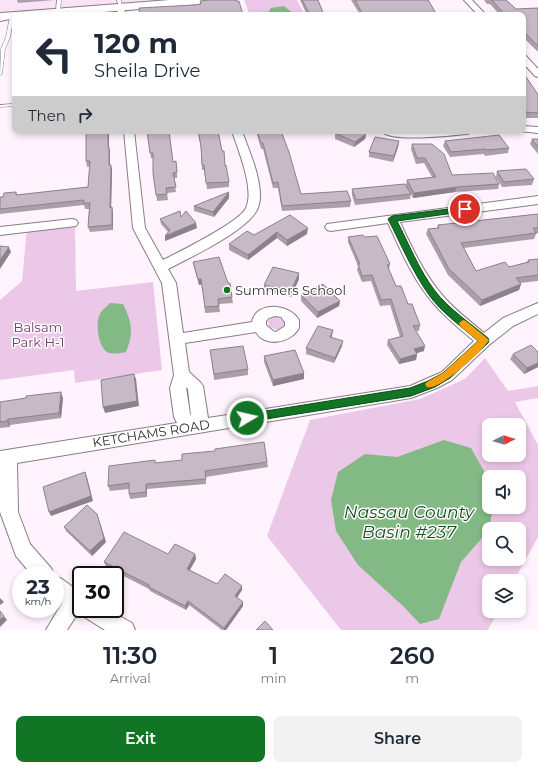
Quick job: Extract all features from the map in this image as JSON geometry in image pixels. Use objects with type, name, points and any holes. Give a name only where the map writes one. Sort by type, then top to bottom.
[{"type":"street","points":[[58,12],[214,0]]},
{"type":"street","points":[[468,0],[479,12]]},
{"type":"street","points":[[0,17],[12,16]]},
{"type":"street","points":[[526,61],[538,74]]},
{"type":"street","points":[[526,129],[538,130]]},
{"type":"street","points":[[129,134],[139,228],[141,234],[162,267],[169,283],[182,375],[178,388],[182,417],[192,427]]},
{"type":"street","points":[[162,267],[242,220],[252,209],[254,194],[251,178],[238,134]]},
{"type":"street","points":[[408,134],[428,134]]},
{"type":"street","points":[[330,227],[538,200]]},
{"type":"street","points":[[392,219],[420,275],[432,293],[442,305],[484,340]]},
{"type":"street","points":[[0,231],[72,223]]},
{"type":"street","name":"KETCHAMS ROAD","points":[[4,457],[411,392],[432,384],[447,376],[484,340],[508,322],[537,309]]},
{"type":"street","points":[[178,339],[258,326]]},
{"type":"street","points":[[4,457],[9,512],[23,550],[36,566]]},
{"type":"street","points":[[56,630],[72,614]]},
{"type":"street","points":[[104,618],[125,630]]},
{"type":"lane","points":[[58,12],[59,0]]},
{"type":"lane","points":[[0,74],[3,49],[12,26]]},
{"type":"lane","points":[[0,106],[12,105]]},
{"type":"shaded area","points":[[0,0],[187,0],[12,12],[0,14]]},
{"type":"green space","points":[[244,0],[297,0],[303,12],[249,12]]},
{"type":"green space","name":"Balsam Park H-1","points":[[75,222],[76,291],[153,282],[162,370],[75,383],[74,370],[0,380],[0,300],[22,281],[27,228]]},
{"type":"green space","points":[[274,317],[284,320],[284,326],[277,330],[269,327],[268,321]]},
{"type":"green space","points":[[485,358],[508,391],[538,386],[538,398],[515,402],[524,418],[482,418],[482,462],[526,462],[526,423],[538,445],[538,537],[526,559],[526,522],[482,522],[482,566],[522,566],[518,574],[482,574],[482,618],[494,618],[488,630],[341,630],[267,536],[310,420],[420,399],[465,379]]},
{"type":"water","points":[[284,6],[291,12],[268,12],[271,8]]},
{"type":"water","points":[[110,303],[123,304],[130,322],[131,333],[126,352],[114,354],[109,353],[101,345],[98,334],[98,318],[102,311]]},
{"type":"water","name":"Nassau County Basin #237","points":[[444,440],[471,448],[483,470],[482,470],[482,514],[492,514],[490,522],[482,522],[482,538],[461,562],[439,619],[420,624],[403,606],[358,565],[336,531],[331,500],[338,472],[365,454],[397,457]]},
{"type":"building","points":[[236,0],[239,1],[242,12],[140,12],[139,8],[194,5],[201,4],[200,1]]},
{"type":"building","points":[[302,0],[318,0],[323,12],[308,12]]},
{"type":"building","points":[[355,0],[428,0],[435,12],[361,12]]},
{"type":"building","points":[[492,0],[506,0],[516,9],[538,8],[538,46],[526,34],[526,12],[502,12]]},
{"type":"building","points":[[526,77],[538,95],[538,113],[526,112]]},
{"type":"building","points":[[86,134],[108,134],[109,165],[111,165],[110,208],[112,207],[112,225],[88,227],[90,203],[83,203],[84,200],[0,209],[0,197],[3,197],[4,193],[16,192],[16,195],[88,187],[90,161],[86,161]]},
{"type":"building","points":[[147,134],[169,134],[173,162],[176,161],[177,172],[173,173],[176,187],[166,188],[167,194],[156,195],[153,173],[153,153],[150,153]]},
{"type":"building","points":[[199,134],[219,134],[222,151],[224,151],[225,166],[226,165],[229,182],[206,183],[204,165],[202,165]]},
{"type":"building","points":[[258,134],[282,134],[301,194],[347,191],[351,201],[282,206],[278,182],[273,183],[263,143],[261,143]]},
{"type":"building","points":[[337,134],[366,134],[355,142]]},
{"type":"building","points":[[499,135],[509,148],[451,152],[445,141]]},
{"type":"building","points":[[375,137],[399,141],[394,156],[369,152]]},
{"type":"building","points":[[532,139],[538,139],[538,147]]},
{"type":"building","points":[[412,144],[432,144],[444,154],[452,175],[493,173],[499,184],[457,187],[414,193],[407,180],[436,177],[425,158],[417,158]]},
{"type":"building","points":[[526,169],[534,179],[504,182],[497,171]]},
{"type":"building","points":[[405,184],[411,194],[356,200],[352,189]]},
{"type":"building","points":[[229,192],[213,212],[194,206]]},
{"type":"building","points":[[180,211],[181,217],[186,211],[196,223],[165,236],[170,230],[160,219]]},
{"type":"building","points":[[538,214],[538,228],[533,228],[536,233],[461,243],[476,271],[505,262],[509,267],[529,262],[528,260],[538,259],[538,275],[516,278],[521,284],[482,300],[449,269],[428,229],[439,228],[438,225]]},
{"type":"building","points":[[290,215],[308,228],[287,240],[277,232],[248,255],[229,244],[247,231],[254,235]]},
{"type":"building","points":[[363,235],[365,237],[377,236],[390,264],[387,265],[396,286],[401,286],[408,304],[412,304],[420,325],[413,326],[425,346],[414,349],[417,354],[400,359],[388,340],[403,336],[391,299],[381,300],[372,275],[362,276],[358,264],[360,264],[348,237]]},
{"type":"building","points":[[0,246],[9,247],[0,260]]},
{"type":"building","points":[[219,257],[228,283],[230,283],[232,297],[218,299],[219,306],[205,307],[201,279],[198,279],[193,262]]},
{"type":"building","points":[[273,267],[299,273],[291,291],[264,285]]},
{"type":"building","points":[[323,284],[340,301],[318,312],[301,295]]},
{"type":"building","points":[[318,326],[333,330],[330,337],[343,341],[335,358],[306,348]]},
{"type":"building","points":[[531,345],[538,352],[538,363],[527,368],[513,354]]},
{"type":"building","points":[[243,346],[248,369],[214,374],[210,350]]},
{"type":"building","points":[[295,350],[304,373],[273,380],[264,356]]},
{"type":"building","points":[[134,374],[137,401],[103,407],[101,380]]},
{"type":"building","points":[[61,392],[59,413],[8,419],[7,421],[0,422],[0,402],[26,398],[26,396]]},
{"type":"building","points":[[264,442],[267,462],[205,471],[206,479],[146,484],[146,492],[129,494],[129,483],[108,486],[109,466],[155,460],[155,463],[182,460],[182,454],[215,451],[215,449]]},
{"type":"building","points":[[85,472],[91,496],[49,512],[43,487]]},
{"type":"building","points":[[87,505],[97,514],[104,538],[90,551],[64,527]]},
{"type":"building","points":[[124,532],[168,554],[175,544],[195,554],[187,569],[217,584],[225,574],[242,586],[235,596],[243,602],[224,628],[188,601],[185,606],[124,572],[124,566],[112,566],[104,562]]},
{"type":"building","points":[[0,611],[4,616],[0,620]]},
{"type":"building","points":[[265,621],[273,630],[256,630]]},
{"type":"slow traffic","points":[[430,384],[447,376],[484,340],[463,323]]},
{"type":"place","name":"Summers School","points":[[227,290]]},
{"type":"route","points":[[247,418],[411,392],[432,384],[447,376],[484,340],[442,305],[432,293],[420,275],[392,219],[465,209]]}]
